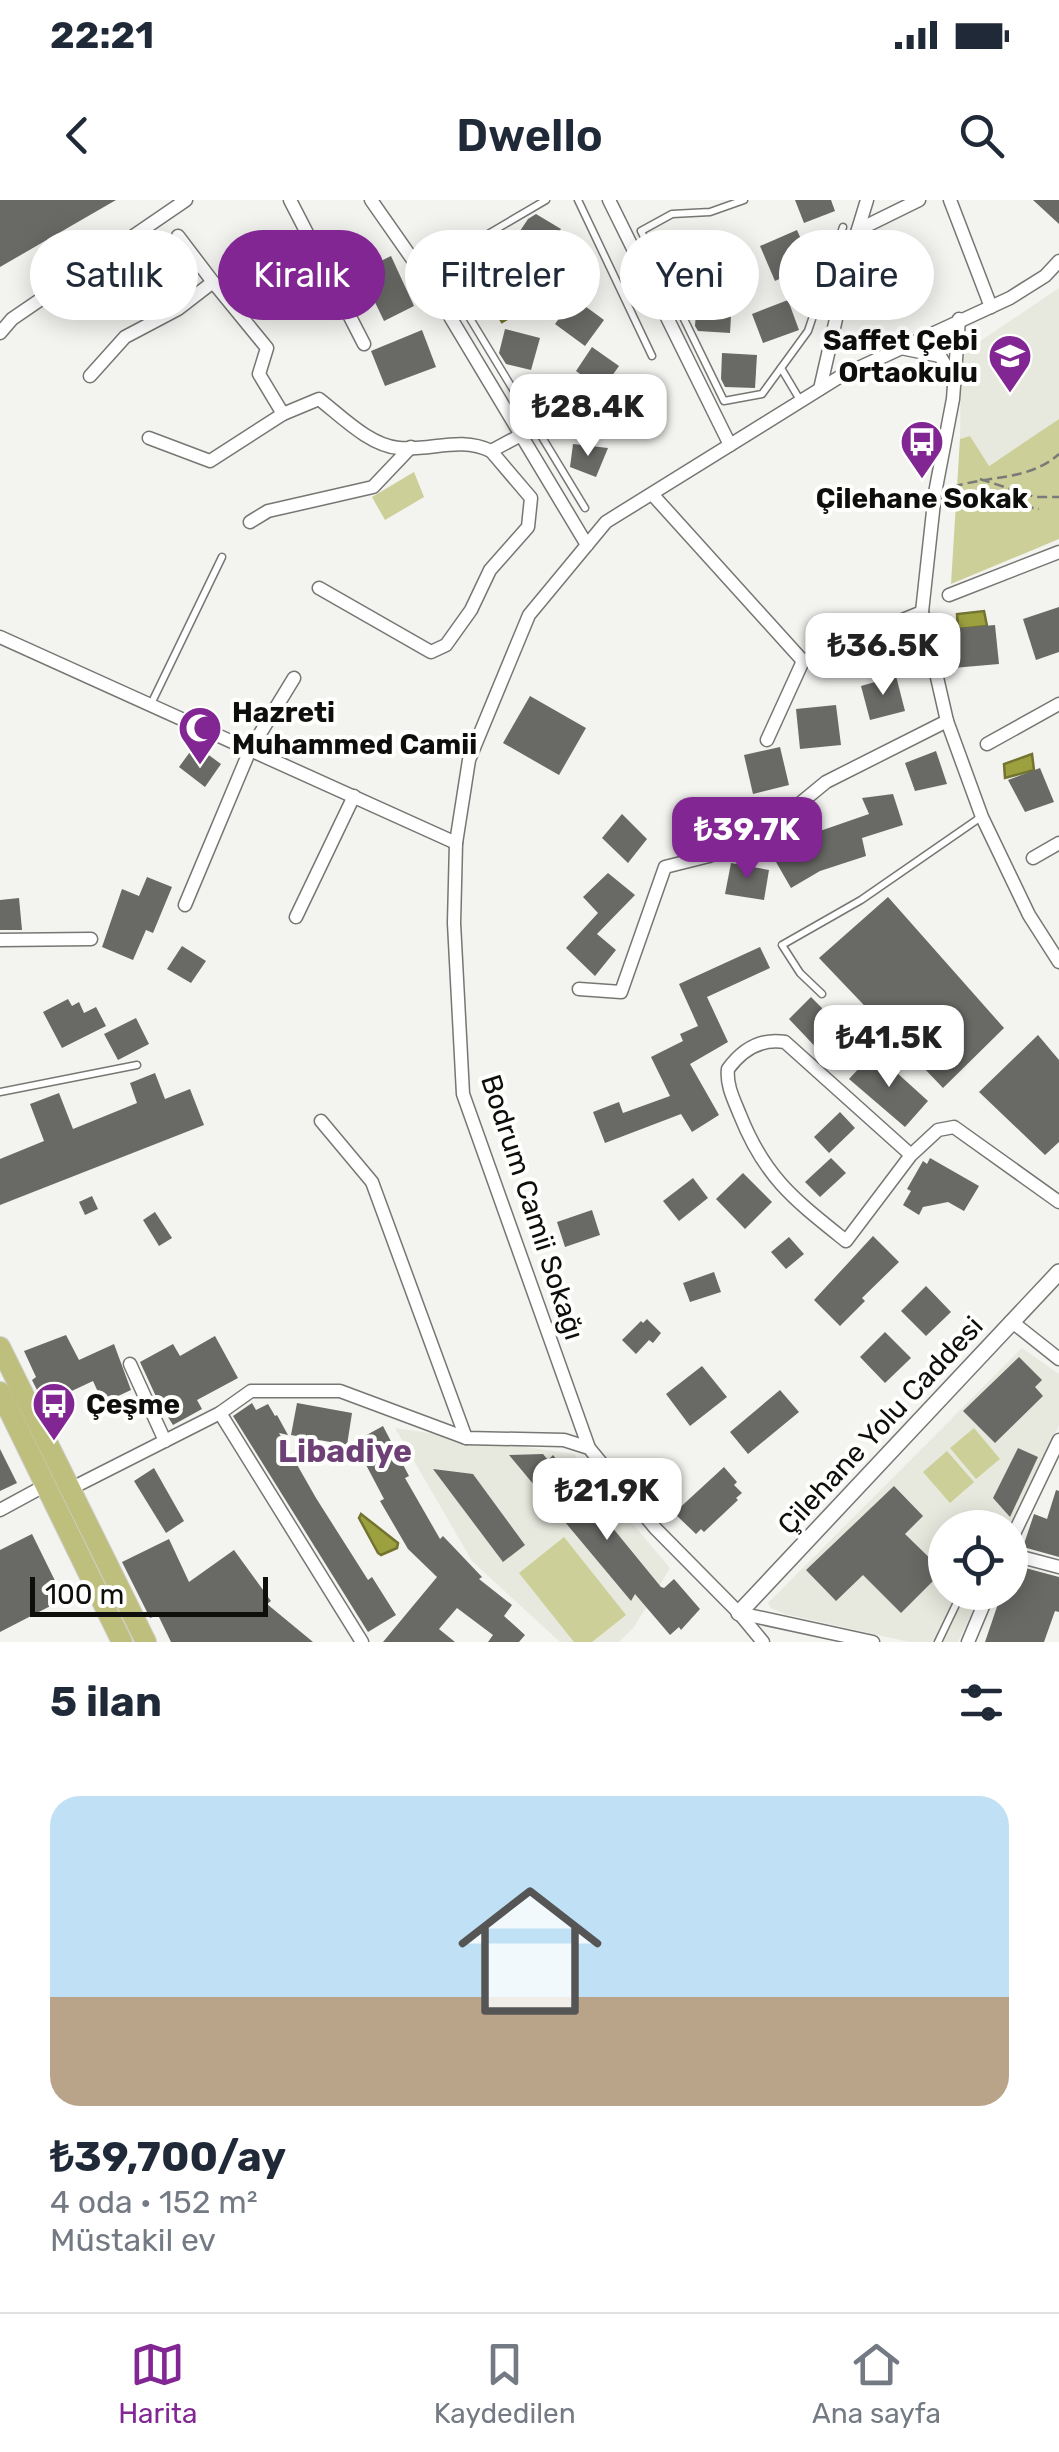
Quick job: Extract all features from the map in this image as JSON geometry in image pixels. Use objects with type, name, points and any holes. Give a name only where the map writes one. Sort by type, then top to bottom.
[{"type":"main road","points":[[0,1347],[146,1642]]},
{"type":"main road","points":[[0,1392],[122,1642]]},
{"type":"street","points":[[0,333],[12,319],[186,200]]},
{"type":"street","points":[[290,200],[364,344]]},
{"type":"street","points":[[371,200],[434,290],[587,544]]},
{"type":"street","points":[[609,200],[730,445]]},
{"type":"street","points":[[858,230],[868,200]]},
{"type":"street","points":[[858,230],[919,200]]},
{"type":"street","points":[[950,200],[992,307]]},
{"type":"street","name":"Bodrum Camii Sokağı","points":[[763,1642],[740,1613],[655,1528],[589,1448],[500,1204],[464,1094],[454,922],[456,842],[469,760],[529,615],[606,522],[820,389],[959,319],[992,307],[1045,276],[1059,261]]},
{"type":"street","points":[[198,262],[267,348],[259,374],[282,414]]},
{"type":"street","points":[[90,376],[126,338],[178,309],[214,282]]},
{"type":"street","points":[[959,319],[954,381],[934,493],[922,612],[947,721],[982,817],[1028,915],[1059,962]]},
{"type":"street","points":[[820,389],[836,320]]},
{"type":"street","points":[[901,348],[940,356],[954,381]]},
{"type":"street","points":[[149,438],[210,461],[282,414],[320,399],[364,434],[396,448],[474,443],[491,451],[531,498],[528,527],[490,570],[471,610],[446,645],[431,652],[320,588]]},
{"type":"street","points":[[491,451],[521,434]]},
{"type":"street","points":[[250,522],[268,511],[372,487],[411,447]]},
{"type":"street","points":[[652,494],[803,661]]},
{"type":"street","points":[[949,595],[1059,552]]},
{"type":"street","points":[[766,740],[803,661],[922,612]]},
{"type":"street","points":[[0,638],[456,842]]},
{"type":"street","points":[[185,906],[250,750],[294,678]]},
{"type":"street","points":[[987,744],[1059,704]]},
{"type":"street","points":[[579,988],[621,992],[665,867],[709,856],[762,834],[826,782],[947,721]]},
{"type":"street","points":[[296,917],[354,796]]},
{"type":"street","points":[[1033,858],[1059,843]]},
{"type":"street","points":[[0,940],[91,939]]},
{"type":"street","points":[[911,1155],[785,1042],[765,1040],[728,1069],[729,1087],[754,1150],[788,1192],[846,1242],[911,1155],[938,1130],[954,1127],[1059,1202]]},
{"type":"street","points":[[321,1122],[372,1182],[466,1438]]},
{"type":"street","name":"Çilehane Yolu Caddesi","points":[[740,1613],[1059,1272]]},
{"type":"street","points":[[1011,1322],[1059,1359]]},
{"type":"street","points":[[130,1364],[164,1441]]},
{"type":"street","points":[[70,1489],[220,1413],[251,1391],[340,1391],[466,1438],[564,1440],[589,1448]]},
{"type":"street","points":[[220,1413],[362,1642]]},
{"type":"street","points":[[1027,1510],[1055,1459],[1059,1440]]},
{"type":"street","points":[[0,1510],[46,1485]]},
{"type":"street","points":[[1028,1559],[1059,1567]]},
{"type":"street","points":[[968,1642],[981,1610]]},
{"type":"street","points":[[740,1613],[873,1642]]},
{"type":"lane","points":[[546,200],[437,264],[585,508]]},
{"type":"lane","points":[[578,200],[652,356]]},
{"type":"lane","points":[[744,200],[710,212],[672,214],[641,231],[724,401],[762,394],[808,331],[843,227]]},
{"type":"lane","points":[[781,368],[800,401]]},
{"type":"lane","points":[[151,705],[222,557]]},
{"type":"lane","points":[[822,994],[800,972],[782,945],[862,900],[982,817]]},
{"type":"lane","points":[[0,1092],[137,1065]]},
{"type":"lane","points":[[938,1642],[953,1610]]},
{"type":"path","points":[[934,493],[978,479],[1020,476],[1048,464],[1059,454]]},
{"type":"path","points":[[978,479],[1022,493],[1059,497]]},
{"type":"path","points":[[1022,493],[1020,501],[1028,503],[1027,508],[1039,509]]},
{"type":"shaded area","name":"Saffet Çebi Ortaokulu","points":[[1059,288],[1059,419],[988,466],[970,436],[960,439],[961,354]]},
{"type":"shaded area","points":[[984,611],[987,626],[958,629],[957,614]]},
{"type":"shaded area","points":[[1032,754],[1034,770],[1005,778],[1004,764]]},
{"type":"shaded area","points":[[1022,1348],[1059,1374],[1059,1425],[1020,1510],[928,1510],[928,1610],[973,1610],[958,1642],[909,1642],[785,1614],[768,1603]]},
{"type":"shaded area","points":[[395,1428],[574,1454],[670,1568],[634,1627],[619,1642],[560,1642],[472,1561]]},
{"type":"shaded area","points":[[361,1514],[398,1543],[397,1548],[378,1553],[359,1518]]},
{"type":"green space","points":[[1059,419],[1059,539],[951,584],[960,439],[970,436],[989,466]]},
{"type":"green space","points":[[414,472],[424,497],[385,520],[372,497]]},
{"type":"green space","points":[[974,1428],[1000,1459],[976,1479],[950,1448]]},
{"type":"green space","points":[[947,1451],[974,1482],[950,1503],[923,1472]]},
{"type":"green space","points":[[564,1537],[626,1615],[592,1642],[574,1642],[519,1573]]},
{"type":"building","points":[[0,200],[116,200],[64,230],[30,230],[30,250],[0,267]]},
{"type":"building","points":[[795,200],[831,200],[835,211],[804,223]]},
{"type":"building","points":[[1033,200],[1059,200],[1059,224]]},
{"type":"building","points":[[536,214],[561,229],[521,230]]},
{"type":"building","points":[[779,238],[779,279],[775,281],[760,246]]},
{"type":"building","points":[[391,256],[405,286],[405,310],[384,321],[385,320],[385,259]]},
{"type":"building","points":[[779,304],[779,320],[795,320],[799,330],[763,343],[754,320],[759,320],[759,311]]},
{"type":"building","points":[[558,320],[604,320],[585,346],[555,324]]},
{"type":"building","points":[[695,320],[731,320],[730,333],[698,331]]},
{"type":"building","points":[[505,329],[540,338],[531,370],[506,364],[499,353]]},
{"type":"building","points":[[422,330],[436,367],[385,386],[371,351]]},
{"type":"building","points":[[592,347],[619,366],[602,390],[576,371]]},
{"type":"building","points":[[722,353],[757,355],[755,388],[725,387],[721,379]]},
{"type":"building","points":[[544,394],[573,402],[565,430],[542,423],[538,416]]},
{"type":"building","points":[[573,444],[608,448],[596,477],[570,467]]},
{"type":"building","points":[[1059,607],[1059,652],[1036,660],[1023,619]]},
{"type":"building","points":[[995,625],[999,664],[953,668],[949,629]]},
{"type":"building","points":[[896,676],[905,711],[870,720],[861,686]]},
{"type":"building","points":[[530,696],[586,728],[559,775],[503,743]]},
{"type":"building","points":[[836,705],[841,745],[800,749],[796,709]]},
{"type":"building","name":"Hazreti Muhammed Camii","points":[[195,745],[221,764],[205,787],[179,767]]},
{"type":"building","points":[[780,747],[789,785],[753,794],[744,755]]},
{"type":"building","points":[[936,751],[947,784],[915,791],[905,763]]},
{"type":"building","points":[[1040,768],[1054,802],[1025,812],[1008,780]]},
{"type":"building","points":[[893,794],[903,825],[862,838],[866,856],[820,871],[791,888],[776,862],[822,837],[820,831],[869,814],[862,798]]},
{"type":"building","points":[[731,797],[736,827],[702,833],[697,803]]},
{"type":"building","points":[[622,814],[647,839],[628,863],[602,838]]},
{"type":"building","points":[[731,863],[769,870],[764,900],[725,894]]},
{"type":"building","points":[[608,873],[635,895],[597,934],[616,950],[595,976],[566,948],[598,913],[583,897]]},
{"type":"building","points":[[147,877],[172,887],[153,933],[146,930],[133,960],[102,947],[122,889],[139,896]]},
{"type":"building","points":[[888,897],[1004,1028],[943,1088],[819,958]]},
{"type":"building","points":[[19,898],[22,930],[0,930],[0,900]]},
{"type":"building","points":[[182,946],[206,961],[191,983],[167,969]]},
{"type":"building","points":[[760,947],[770,968],[707,997],[728,1042],[690,1064],[719,1115],[692,1132],[681,1114],[605,1143],[593,1112],[619,1102],[623,1113],[670,1096],[651,1057],[683,1041],[680,1034],[698,1026],[679,984]]},
{"type":"building","points":[[811,997],[852,1031],[826,1058],[789,1019]]},
{"type":"building","points":[[68,999],[72,1006],[79,1002],[84,1013],[96,1007],[106,1026],[62,1048],[43,1012]]},
{"type":"building","points":[[136,1018],[149,1044],[118,1060],[104,1034]]},
{"type":"building","points":[[1038,1035],[1059,1060],[1059,1142],[1045,1155],[979,1092]]},
{"type":"building","points":[[874,1052],[928,1101],[905,1127],[849,1079]]},
{"type":"building","points":[[155,1073],[165,1099],[190,1089],[204,1125],[0,1205],[0,1159],[44,1141],[30,1104],[59,1093],[73,1129],[137,1103],[130,1083]]},
{"type":"building","points":[[840,1112],[855,1128],[829,1153],[814,1137]]},
{"type":"building","points":[[831,1158],[846,1173],[820,1197],[805,1182]]},
{"type":"building","points":[[930,1158],[979,1186],[964,1211],[948,1202],[923,1207],[919,1215],[903,1205],[923,1161],[927,1164]]},
{"type":"building","points":[[743,1173],[772,1202],[745,1229],[716,1199]]},
{"type":"building","points":[[693,1178],[708,1198],[679,1221],[663,1201]]},
{"type":"building","points":[[92,1196],[98,1209],[85,1215],[79,1202]]},
{"type":"building","points":[[592,1210],[600,1235],[565,1247],[557,1222]]},
{"type":"building","points":[[155,1212],[172,1238],[159,1246],[143,1220]]},
{"type":"building","points":[[873,1236],[899,1262],[840,1326],[814,1300]]},
{"type":"building","points":[[789,1237],[804,1254],[786,1269],[771,1252]]},
{"type":"building","points":[[714,1272],[721,1292],[690,1302],[683,1283]]},
{"type":"building","points":[[926,1286],[951,1312],[926,1336],[901,1311]]},
{"type":"building","points":[[647,1319],[661,1333],[636,1354],[622,1340]]},
{"type":"building","points":[[885,1332],[911,1358],[885,1383],[860,1357]]},
{"type":"building","points":[[66,1335],[79,1360],[114,1344],[131,1390],[103,1403],[93,1381],[44,1404],[24,1351]]},
{"type":"building","points":[[215,1336],[238,1378],[197,1400],[202,1409],[173,1425],[140,1362],[173,1344],[180,1356]]},
{"type":"building","points":[[1019,1357],[1042,1380],[1035,1387],[1043,1396],[995,1443],[963,1411]]},
{"type":"building","points":[[702,1366],[727,1397],[690,1426],[666,1394]]},
{"type":"building","points":[[780,1390],[799,1412],[748,1454],[730,1432]]},
{"type":"building","points":[[252,1403],[256,1410],[268,1404],[277,1415],[288,1435],[279,1433],[316,1498],[368,1580],[372,1577],[396,1615],[368,1632],[233,1416]]},
{"type":"building","points":[[297,1403],[352,1413],[347,1445],[291,1435]]},
{"type":"building","points":[[383,1426],[409,1476],[405,1478],[440,1539],[443,1536],[482,1577],[479,1579],[512,1605],[504,1616],[525,1635],[519,1642],[488,1642],[493,1635],[457,1608],[439,1629],[455,1642],[383,1642],[437,1577],[408,1549],[380,1501],[384,1499],[354,1442]]},
{"type":"building","points":[[1018,1448],[1038,1457],[1013,1510],[1004,1510],[993,1498]]},
{"type":"building","points":[[0,1449],[17,1483],[0,1491]]},
{"type":"building","points":[[543,1454],[548,1460],[553,1455],[661,1587],[674,1579],[700,1609],[681,1630],[679,1627],[670,1635],[635,1594],[631,1601],[509,1455]]},
{"type":"building","points":[[724,1467],[742,1493],[704,1532],[701,1529],[696,1534],[674,1513]]},
{"type":"building","points":[[154,1468],[184,1521],[166,1533],[134,1481]]},
{"type":"building","points":[[433,1469],[473,1474],[525,1545],[503,1562]]},
{"type":"building","points":[[894,1486],[923,1516],[905,1534],[928,1556],[928,1586],[901,1613],[863,1575],[836,1601],[806,1570]]},
{"type":"building","points":[[1056,1490],[1059,1491],[1059,1557],[1028,1548],[1034,1514],[1047,1519]]},
{"type":"building","points":[[32,1534],[64,1599],[0,1632],[0,1550]]},
{"type":"building","points":[[169,1539],[189,1582],[234,1550],[271,1601],[267,1604],[313,1642],[171,1642],[158,1615],[150,1618],[122,1562]]},
{"type":"building","points":[[1028,1569],[1059,1577],[1059,1612],[1055,1611],[1044,1642],[985,1642],[996,1610],[1028,1610]]},
{"type":"place","name":"Saffet Çebi Ortaokulu","points":[[1010,394]]},
{"type":"place","name":"Çilehane Sokak","points":[[922,480]]},
{"type":"place","name":"Hazreti Muhammed Camii","points":[[200,766]]},
{"type":"place","name":"Çeşme","points":[[54,1442]]},
{"type":"district","name":"Libadiye","points":[[345,1451]]}]
